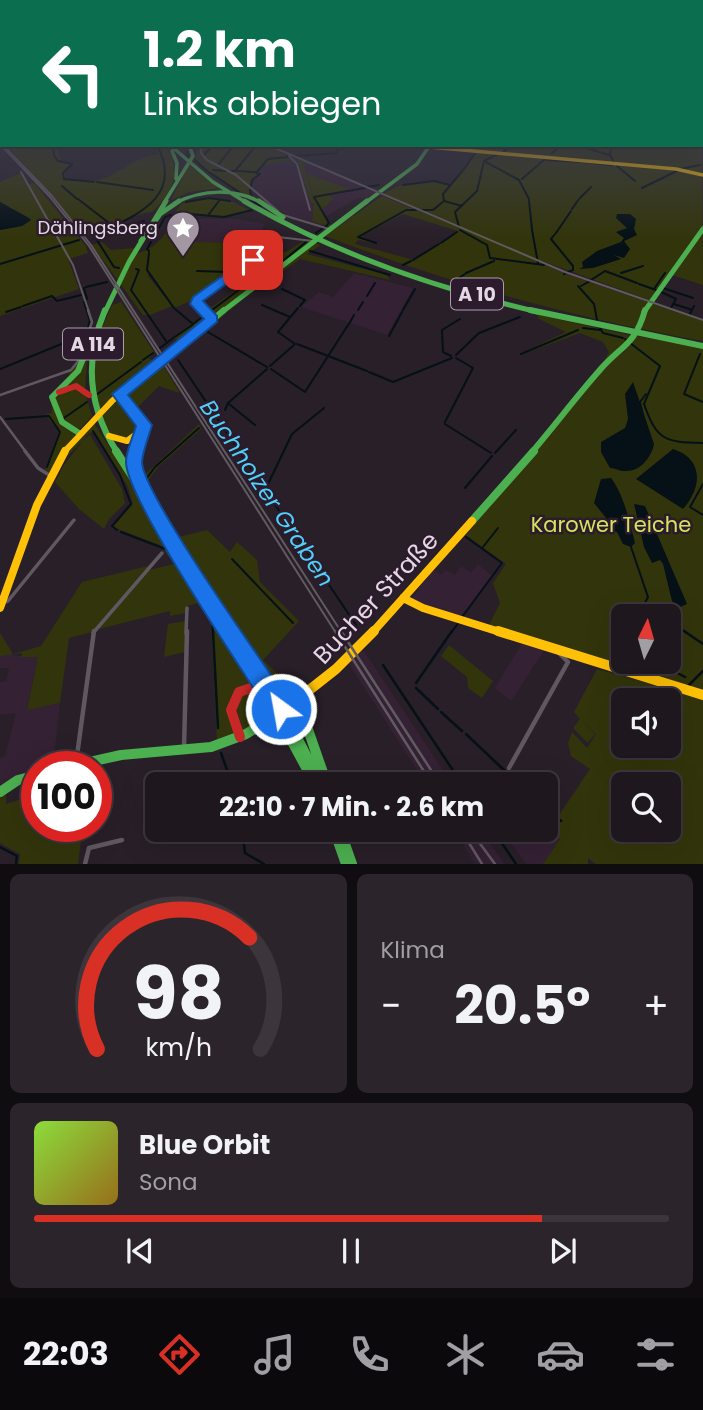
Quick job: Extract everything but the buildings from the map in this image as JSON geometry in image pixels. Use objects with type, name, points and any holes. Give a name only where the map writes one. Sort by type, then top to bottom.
[{"type":"main road","points":[[174,157],[177,163],[175,185]]},
{"type":"main road","name":"A 10","points":[[184,157],[221,187],[279,219],[318,238],[444,285],[599,325],[703,345]]},
{"type":"main road","name":"A 10","points":[[185,157],[217,182],[318,238]]},
{"type":"main road","points":[[175,185],[192,157]]},
{"type":"main road","points":[[1,606],[51,475],[90,421],[210,317],[417,164],[422,157]]},
{"type":"main road","points":[[551,157],[676,169],[703,175]]},
{"type":"main road","name":"A 114","points":[[175,185],[92,337],[87,361],[89,395],[97,422],[117,460],[274,708],[309,772]]},
{"type":"main road","points":[[138,251],[153,216],[171,204],[195,195],[221,193],[246,196],[293,224]]},
{"type":"main road","points":[[138,251],[165,212],[196,198],[233,198],[279,219]]},
{"type":"main road","name":"Bucher Straße","points":[[112,758],[131,754],[184,752],[211,747],[240,737],[295,703],[346,659],[533,452],[602,367],[631,341],[639,329],[648,303],[703,229]]},
{"type":"main road","name":"A 114","points":[[117,288],[95,336],[90,365],[92,395],[106,433],[286,718],[315,772]]},
{"type":"main road","points":[[80,432],[66,426],[53,405],[54,392],[78,371],[92,337]]},
{"type":"main road","points":[[53,405],[57,394],[71,387],[83,388],[89,395]]},
{"type":"main road","points":[[120,397],[144,425]]},
{"type":"main road","points":[[106,433],[117,442],[127,441],[138,436],[144,425]]},
{"type":"main road","points":[[144,425],[135,456],[135,470],[163,526]]},
{"type":"main road","points":[[403,598],[423,608],[703,695]]},
{"type":"main road","points":[[240,737],[231,706],[239,692],[254,687],[274,708]]},
{"type":"main road","points":[[295,703],[322,772]]},
{"type":"main road","points":[[0,792],[21,779]]},
{"type":"main road","points":[[339,842],[349,864]]},
{"type":"main road","points":[[343,842],[349,864]]},
{"type":"street","points":[[205,157],[231,172],[291,220],[330,229]]},
{"type":"street","points":[[0,395],[68,372],[79,360],[92,321],[75,269],[21,172]]},
{"type":"street","points":[[210,317],[196,304],[197,300],[273,246],[277,238],[318,238]]},
{"type":"street","points":[[0,417],[38,468],[51,475]]},
{"type":"street","points":[[1,606],[8,601],[74,520]]},
{"type":"street","points":[[76,751],[94,629],[162,553]]},
{"type":"street","points":[[184,752],[187,608]]},
{"type":"street","points":[[509,768],[568,662],[558,654],[558,649]]},
{"type":"street","points":[[85,864],[89,848],[122,840]]},
{"type":"shaded area","points":[[295,157],[297,157],[548,264],[703,321],[568,275],[377,192],[367,200],[359,197],[325,217],[328,224],[325,226],[292,220],[251,188],[260,167],[297,158]]},
{"type":"shaded area","points":[[0,202],[31,220],[22,226],[0,230]]},
{"type":"shaded area","points":[[617,214],[630,214],[636,219],[634,229],[637,235],[624,241],[630,249],[624,258],[614,255],[621,259],[593,268],[579,269],[583,267],[582,262],[597,251],[621,242],[624,238],[616,232],[627,228],[616,218]]},
{"type":"shaded area","points":[[193,219],[237,219],[265,224],[256,243],[192,242],[187,232]]},
{"type":"shaded area","points":[[354,273],[413,288],[387,335],[301,307],[319,292],[333,297]]},
{"type":"shaded area","points":[[633,382],[654,444],[641,466],[623,471],[610,468],[601,452],[601,442],[625,428],[628,419],[625,394]]},
{"type":"shaded area","points":[[673,449],[690,459],[697,474],[694,492],[683,509],[636,479]]},
{"type":"shaded area","points":[[611,478],[629,518],[635,543],[631,547],[623,544],[617,532],[597,527],[615,529],[594,503],[601,479]]},
{"type":"shaded area","points":[[634,504],[645,506],[687,604],[681,607],[681,604],[672,601],[663,564],[660,560],[652,563],[644,547]]},
{"type":"shaded area","points":[[478,564],[492,576],[461,617],[418,604],[412,598],[433,569],[441,575],[445,570],[455,575],[461,566],[471,573]]},
{"type":"shaded area","points":[[0,633],[13,655],[38,657],[27,709],[60,703],[55,751],[21,751],[21,776],[0,787],[0,758],[5,756],[16,713],[0,715],[0,682],[6,681],[9,668],[0,668]]},
{"type":"shaded area","points":[[523,641],[545,649],[511,701],[495,688]]},
{"type":"shaded area","points":[[359,648],[366,654],[444,772],[418,772],[347,661]]},
{"type":"shaded area","points":[[461,842],[489,842],[504,864],[475,864]]},
{"type":"shaded area","points":[[510,842],[558,842],[543,864],[526,864]]},
{"type":"green space","points":[[18,157],[60,157],[61,161],[73,163],[65,173],[66,178],[89,181],[110,176],[142,158],[171,157],[175,172],[170,189],[152,212],[86,236]]},
{"type":"green space","points":[[196,157],[287,157],[290,160],[260,167],[260,174],[252,179],[250,198],[195,162]]},
{"type":"green space","points":[[473,157],[702,157],[703,285],[669,274],[649,300],[515,251],[568,275],[703,321],[703,341],[606,322],[511,298],[325,236],[382,196],[480,236],[384,194],[399,186],[416,182],[450,185]],"holes":[[[403,214],[458,231],[414,260],[355,244],[358,240],[377,244],[361,236]]]},
{"type":"green space","points":[[297,159],[307,163],[304,165],[314,203],[311,203]]},
{"type":"green space","points":[[189,165],[219,188],[189,192],[171,200]]},
{"type":"green space","points":[[21,173],[29,184],[34,183],[86,246],[88,253],[68,259],[79,289],[0,316],[0,230],[22,226],[31,220],[0,202],[0,182]]},
{"type":"green space","points":[[308,174],[349,189],[330,195],[333,199],[322,210],[328,224],[333,225],[330,227],[312,221],[314,203]]},
{"type":"green space","points":[[204,198],[233,202],[249,210],[226,217],[174,214],[181,204]]},
{"type":"green space","points":[[176,219],[193,219],[187,231],[196,232],[192,242],[255,243],[266,249],[195,299],[174,308],[148,270],[148,276],[172,306],[143,315],[92,245],[102,242],[111,250],[135,248],[132,254],[140,253],[152,247]]},
{"type":"green space","points":[[305,240],[321,245],[307,254],[387,275],[390,280],[300,259],[243,299],[182,351],[178,348],[182,344],[178,339],[169,340],[204,314],[209,319],[215,314],[209,309],[282,257],[262,255],[268,251],[286,252]]},
{"type":"green space","points":[[121,302],[154,352],[149,359],[158,361],[99,410],[93,383],[97,343],[112,305]]},
{"type":"green space","points":[[539,315],[634,336],[622,351],[601,366],[609,352],[603,342],[580,333],[521,355],[519,354],[566,332],[537,318]]},
{"type":"green space","name":"Karower Teiche","points":[[637,336],[703,348],[703,693],[643,674],[681,674],[681,604],[611,604],[611,664],[489,625],[500,603],[493,583],[506,564],[466,535],[605,364],[624,352]]},
{"type":"green space","points":[[87,358],[85,392],[92,416],[81,428],[71,431],[75,435],[49,473],[45,470],[59,431],[45,415],[52,413],[51,395],[70,376],[68,371]]},
{"type":"green space","points":[[161,362],[180,393],[159,386],[138,407],[148,423],[137,462],[141,478],[199,424],[201,429],[158,467],[144,486],[174,535],[143,487],[135,462],[146,426],[122,394]]},
{"type":"green space","points":[[115,400],[120,400],[141,421],[142,428],[129,440],[109,436],[99,413]]},
{"type":"green space","points":[[93,421],[260,688],[237,692],[235,735],[217,741],[211,621],[202,602],[187,606],[186,613],[170,616],[170,611],[95,630],[145,571],[174,564],[160,545],[113,527],[133,504],[128,487],[93,431],[59,464]]},
{"type":"green space","points":[[89,433],[122,489],[125,503],[109,519],[104,529],[79,509],[55,482],[64,465]]},
{"type":"green space","points":[[207,530],[230,552],[237,542],[257,560],[260,582],[299,621],[263,660],[295,690],[293,699],[283,706],[176,538]]},
{"type":"green space","points":[[148,566],[92,632],[69,638],[60,703],[27,710],[38,657],[21,657],[22,653],[0,656],[0,633],[13,654],[41,646],[82,582]]},
{"type":"green space","points":[[186,621],[185,652],[164,657],[168,624]]},
{"type":"green space","points":[[449,645],[493,681],[482,698],[468,688],[467,677],[441,656]]},
{"type":"green space","points":[[597,669],[666,688],[611,688],[611,758],[681,758],[681,692],[703,698],[703,864],[596,864],[588,858],[588,864],[543,864],[560,839],[558,817],[590,769],[571,756],[568,743],[572,732],[587,748],[596,734],[582,720],[595,734],[588,743],[573,728],[580,719],[574,712]]},
{"type":"green space","points":[[251,688],[272,712],[243,730],[234,701]]},
{"type":"green space","points":[[6,791],[6,804],[21,799],[21,842],[81,842],[78,864],[19,864],[20,854],[0,843],[0,796]]},
{"type":"waterway","points":[[55,157],[58,161],[72,164],[63,173],[64,179],[94,182]]},
{"type":"waterway","points":[[113,227],[150,204],[159,193],[164,180],[162,157]]},
{"type":"waterway","points":[[218,165],[224,157]]},
{"type":"waterway","points":[[231,171],[235,171],[246,157]]},
{"type":"waterway","points":[[251,187],[252,180],[260,174],[256,173],[268,159],[285,157]]},
{"type":"waterway","points":[[465,168],[472,157]]},
{"type":"waterway","points":[[484,161],[491,157]]},
{"type":"waterway","points":[[611,157],[615,164]]},
{"type":"waterway","points":[[522,179],[545,159]]},
{"type":"waterway","points":[[195,160],[207,171]]},
{"type":"waterway","points":[[547,160],[579,162]]},
{"type":"waterway","points":[[461,206],[477,191],[484,161]]},
{"type":"waterway","points":[[484,161],[519,180],[529,199]]},
{"type":"waterway","points":[[581,162],[612,165]]},
{"type":"waterway","points":[[680,169],[700,165]]},
{"type":"waterway","points":[[617,166],[635,181]]},
{"type":"waterway","points":[[444,201],[443,194],[464,169]]},
{"type":"waterway","points":[[213,170],[226,171]]},
{"type":"waterway","points":[[237,171],[255,172]]},
{"type":"waterway","points":[[642,188],[677,171]]},
{"type":"waterway","points":[[209,172],[239,192]]},
{"type":"waterway","points":[[403,185],[434,181],[450,185]]},
{"type":"waterway","points":[[97,182],[153,190]]},
{"type":"waterway","points":[[367,187],[379,185]]},
{"type":"waterway","points":[[62,186],[77,199]]},
{"type":"waterway","points":[[580,198],[591,187]]},
{"type":"waterway","points":[[348,191],[365,188]]},
{"type":"waterway","points":[[250,190],[251,195]]},
{"type":"waterway","points":[[325,227],[329,223],[314,197],[347,191]]},
{"type":"waterway","points":[[186,202],[209,198],[230,201]]},
{"type":"waterway","points":[[78,199],[109,223]]},
{"type":"waterway","points":[[572,209],[579,199]]},
{"type":"waterway","points":[[251,200],[261,206]]},
{"type":"waterway","points":[[209,214],[219,201]]},
{"type":"waterway","points":[[420,210],[433,210],[444,201]]},
{"type":"waterway","points":[[444,201],[461,206]]},
{"type":"waterway","points":[[529,201],[532,229]]},
{"type":"waterway","points":[[459,227],[455,212],[461,206]]},
{"type":"waterway","points":[[179,213],[224,217],[252,210]]},
{"type":"waterway","points":[[376,243],[358,237],[406,210],[416,210]]},
{"type":"waterway","points":[[556,233],[571,211]]},
{"type":"waterway","points":[[149,251],[147,249],[165,217],[171,215]]},
{"type":"waterway","points":[[117,229],[144,221]]},
{"type":"waterway","points":[[110,224],[113,227]]},
{"type":"waterway","points":[[94,236],[113,227]]},
{"type":"waterway","points":[[316,233],[323,228]]},
{"type":"waterway","points":[[460,230],[487,245],[490,258],[544,265]]},
{"type":"waterway","points":[[532,230],[538,263]]},
{"type":"waterway","points":[[441,243],[457,232]]},
{"type":"waterway","points":[[555,234],[551,239],[573,266],[573,270],[564,274]]},
{"type":"waterway","name":"Buchholzer Graben","points":[[95,237],[114,267],[119,268]]},
{"type":"waterway","points":[[0,264],[79,240]]},
{"type":"waterway","points":[[258,270],[277,266],[306,242]]},
{"type":"waterway","points":[[413,260],[439,244]]},
{"type":"waterway","points":[[310,251],[390,275]]},
{"type":"waterway","points":[[149,253],[147,270],[174,308]]},
{"type":"waterway","points":[[403,265],[411,261]]},
{"type":"waterway","points":[[466,273],[494,261]]},
{"type":"waterway","points":[[621,273],[643,266]]},
{"type":"waterway","points":[[208,313],[268,268]]},
{"type":"waterway","name":"Buchholzer Graben","points":[[136,269],[139,270],[131,290],[166,341]]},
{"type":"waterway","points":[[197,271],[229,272]]},
{"type":"waterway","points":[[591,280],[605,271],[637,283]]},
{"type":"waterway","points":[[654,289],[665,273]]},
{"type":"waterway","points":[[456,280],[465,274]]},
{"type":"waterway","points":[[581,286],[590,281]]},
{"type":"waterway","points":[[86,287],[107,282]]},
{"type":"waterway","points":[[367,296],[375,283]]},
{"type":"waterway","points":[[639,284],[656,290]]},
{"type":"waterway","points":[[578,286],[594,304],[597,320]]},
{"type":"waterway","points":[[84,288],[87,299]]},
{"type":"waterway","points":[[663,288],[693,298]]},
{"type":"waterway","points":[[282,289],[305,300],[300,306]]},
{"type":"waterway","points":[[403,310],[415,289]]},
{"type":"waterway","points":[[661,292],[676,299],[671,308]]},
{"type":"waterway","points":[[23,306],[52,296],[57,301],[81,295]]},
{"type":"waterway","points":[[0,369],[86,334],[90,321],[84,302]]},
{"type":"waterway","points":[[358,310],[363,302]]},
{"type":"waterway","points":[[674,304],[692,310]]},
{"type":"waterway","points":[[262,305],[290,317]]},
{"type":"waterway","points":[[692,310],[694,306]]},
{"type":"waterway","points":[[6,312],[21,307]]},
{"type":"waterway","points":[[295,344],[278,332],[298,308]]},
{"type":"waterway","points":[[175,309],[193,324]]},
{"type":"waterway","points":[[690,314],[692,310]]},
{"type":"waterway","points":[[389,336],[402,312]]},
{"type":"waterway","points":[[194,323],[205,315]]},
{"type":"waterway","points":[[349,324],[354,315]]},
{"type":"waterway","points":[[456,355],[479,333],[520,317]]},
{"type":"waterway","points":[[451,356],[443,352],[442,330],[460,319]]},
{"type":"waterway","points":[[169,341],[192,325]]},
{"type":"waterway","points":[[328,356],[348,325]]},
{"type":"waterway","points":[[583,328],[600,330]]},
{"type":"waterway","points":[[600,328],[603,333],[623,338]]},
{"type":"waterway","points":[[521,354],[578,330]]},
{"type":"waterway","points":[[208,332],[267,367]]},
{"type":"waterway","points":[[625,339],[660,366],[644,404],[653,426],[671,440],[703,443]]},
{"type":"waterway","name":"Buchholzer Graben","points":[[160,348],[168,342]]},
{"type":"waterway","points":[[297,344],[328,356]]},
{"type":"waterway","points":[[270,366],[294,345]]},
{"type":"waterway","points":[[143,360],[153,353]]},
{"type":"waterway","points":[[700,354],[684,394],[703,402]]},
{"type":"waterway","points":[[271,369],[305,392],[328,356]]},
{"type":"waterway","points":[[328,356],[367,371]]},
{"type":"waterway","points":[[369,372],[393,382],[452,358]]},
{"type":"waterway","points":[[445,422],[473,368],[456,358]]},
{"type":"waterway","name":"Buchholzer Graben","points":[[178,360],[356,625]]},
{"type":"waterway","points":[[96,395],[141,362]]},
{"type":"waterway","points":[[225,410],[228,403],[267,369]]},
{"type":"waterway","points":[[644,420],[640,402],[646,394]]},
{"type":"waterway","points":[[64,418],[87,402]]},
{"type":"waterway","points":[[229,404],[255,425]]},
{"type":"waterway","points":[[268,484],[292,434],[324,408]]},
{"type":"waterway","points":[[6,419],[49,416],[60,432],[47,467]]},
{"type":"waterway","points":[[445,424],[491,453]]},
{"type":"waterway","points":[[144,482],[155,467],[199,428]]},
{"type":"waterway","points":[[495,453],[516,430]]},
{"type":"waterway","points":[[93,431],[120,475],[131,504],[112,526],[117,530]]},
{"type":"waterway","points":[[465,488],[492,456]]},
{"type":"waterway","points":[[703,484],[690,507],[703,515]]},
{"type":"waterway","points":[[483,547],[498,528]]},
{"type":"waterway","points":[[121,532],[168,550],[212,621],[213,633]]},
{"type":"waterway","points":[[462,617],[502,563],[466,537]]},
{"type":"waterway","points":[[631,547],[648,597],[644,604]]},
{"type":"waterway","points":[[232,559],[293,623]]},
{"type":"waterway","points":[[451,633],[459,622]]},
{"type":"waterway","points":[[681,629],[687,633]]},
{"type":"waterway","points":[[213,631],[218,728]]},
{"type":"waterway","points":[[416,683],[452,631]]},
{"type":"waterway","points":[[684,631],[703,644]]},
{"type":"waterway","name":"Buchholzer Graben","points":[[383,665],[454,772]]},
{"type":"waterway","points":[[686,688],[703,671]]},
{"type":"waterway","points":[[679,674],[685,677]]},
{"type":"waterway","points":[[416,688],[438,709]]},
{"type":"waterway","points":[[441,712],[462,731]]},
{"type":"waterway","points":[[466,734],[506,772]]},
{"type":"waterway","points":[[221,753],[228,772]]},
{"type":"waterway","points":[[558,818],[561,821]]},
{"type":"waterway","points":[[244,842],[245,853],[264,864]]},
{"type":"waterway","name":"Buchholzer Graben","points":[[501,842],[516,864]]},
{"type":"waterway","points":[[0,847],[17,856],[16,864]]},
{"type":"tram line","points":[[13,157],[50,197],[89,246],[336,633]]},
{"type":"tram line","points":[[335,631],[424,772]]},
{"type":"tram line","points":[[468,842],[482,864]]},
{"type":"railway","points":[[15,157],[52,196],[91,245],[342,633]]},
{"type":"railway","points":[[290,157],[297,164],[310,210]]},
{"type":"railway","points":[[297,157],[565,272],[703,320]]},
{"type":"railway","points":[[341,631],[432,772]]},
{"type":"railway","points":[[479,842],[495,864]]},
{"type":"traffic: fast","points":[[175,157],[176,179]]},
{"type":"traffic: fast","points":[[184,157],[213,182],[274,218],[391,270],[515,307],[703,346]]},
{"type":"traffic: fast","points":[[192,157],[113,292],[93,349],[90,374],[92,393],[113,446],[292,728],[315,772]]},
{"type":"traffic: fast","points":[[203,328],[253,286],[417,164],[422,157]]},
{"type":"traffic: fast","points":[[141,241],[149,226],[172,204],[201,193],[233,193],[250,197],[283,217]]},
{"type":"traffic: fast","points":[[472,521],[515,474],[602,367],[627,347],[641,324],[646,306],[703,229]]},
{"type":"traffic: fast","points":[[79,433],[62,422],[52,397],[78,371],[89,344]]},
{"type":"traffic: fast","points":[[298,701],[323,772]]},
{"type":"traffic: fast","points":[[271,703],[308,772]]},
{"type":"traffic: fast","points":[[112,757],[211,747],[246,734],[277,715]]},
{"type":"traffic: fast","points":[[0,792],[21,779]]},
{"type":"traffic: fast","points":[[338,842],[346,864]]},
{"type":"traffic: fast","points":[[344,842],[352,864]]},
{"type":"traffic: slow","points":[[545,157],[676,169],[703,175]]},
{"type":"traffic: slow","points":[[0,608],[45,485],[66,449],[96,415],[203,328]]},
{"type":"traffic: slow","points":[[119,394],[144,425],[134,461],[138,479]]},
{"type":"traffic: slow","points":[[109,436],[119,441],[127,441],[136,437],[143,429]]},
{"type":"traffic: slow","points":[[284,710],[336,669],[360,646],[472,521]]},
{"type":"traffic: slow","points":[[403,598],[423,608],[703,695]]},
{"type":"traffic: jam","points":[[59,392],[76,386],[89,395]]},
{"type":"traffic: jam","points":[[240,737],[231,710],[239,692],[254,687],[272,705]]},
{"type":"place","name":"Dählingsberg","points":[[183,258]]},
{"type":"route","points":[[253,260],[197,300],[196,304],[212,319],[119,394],[144,425],[144,433],[134,461],[138,479],[163,526],[281,709]]}]
